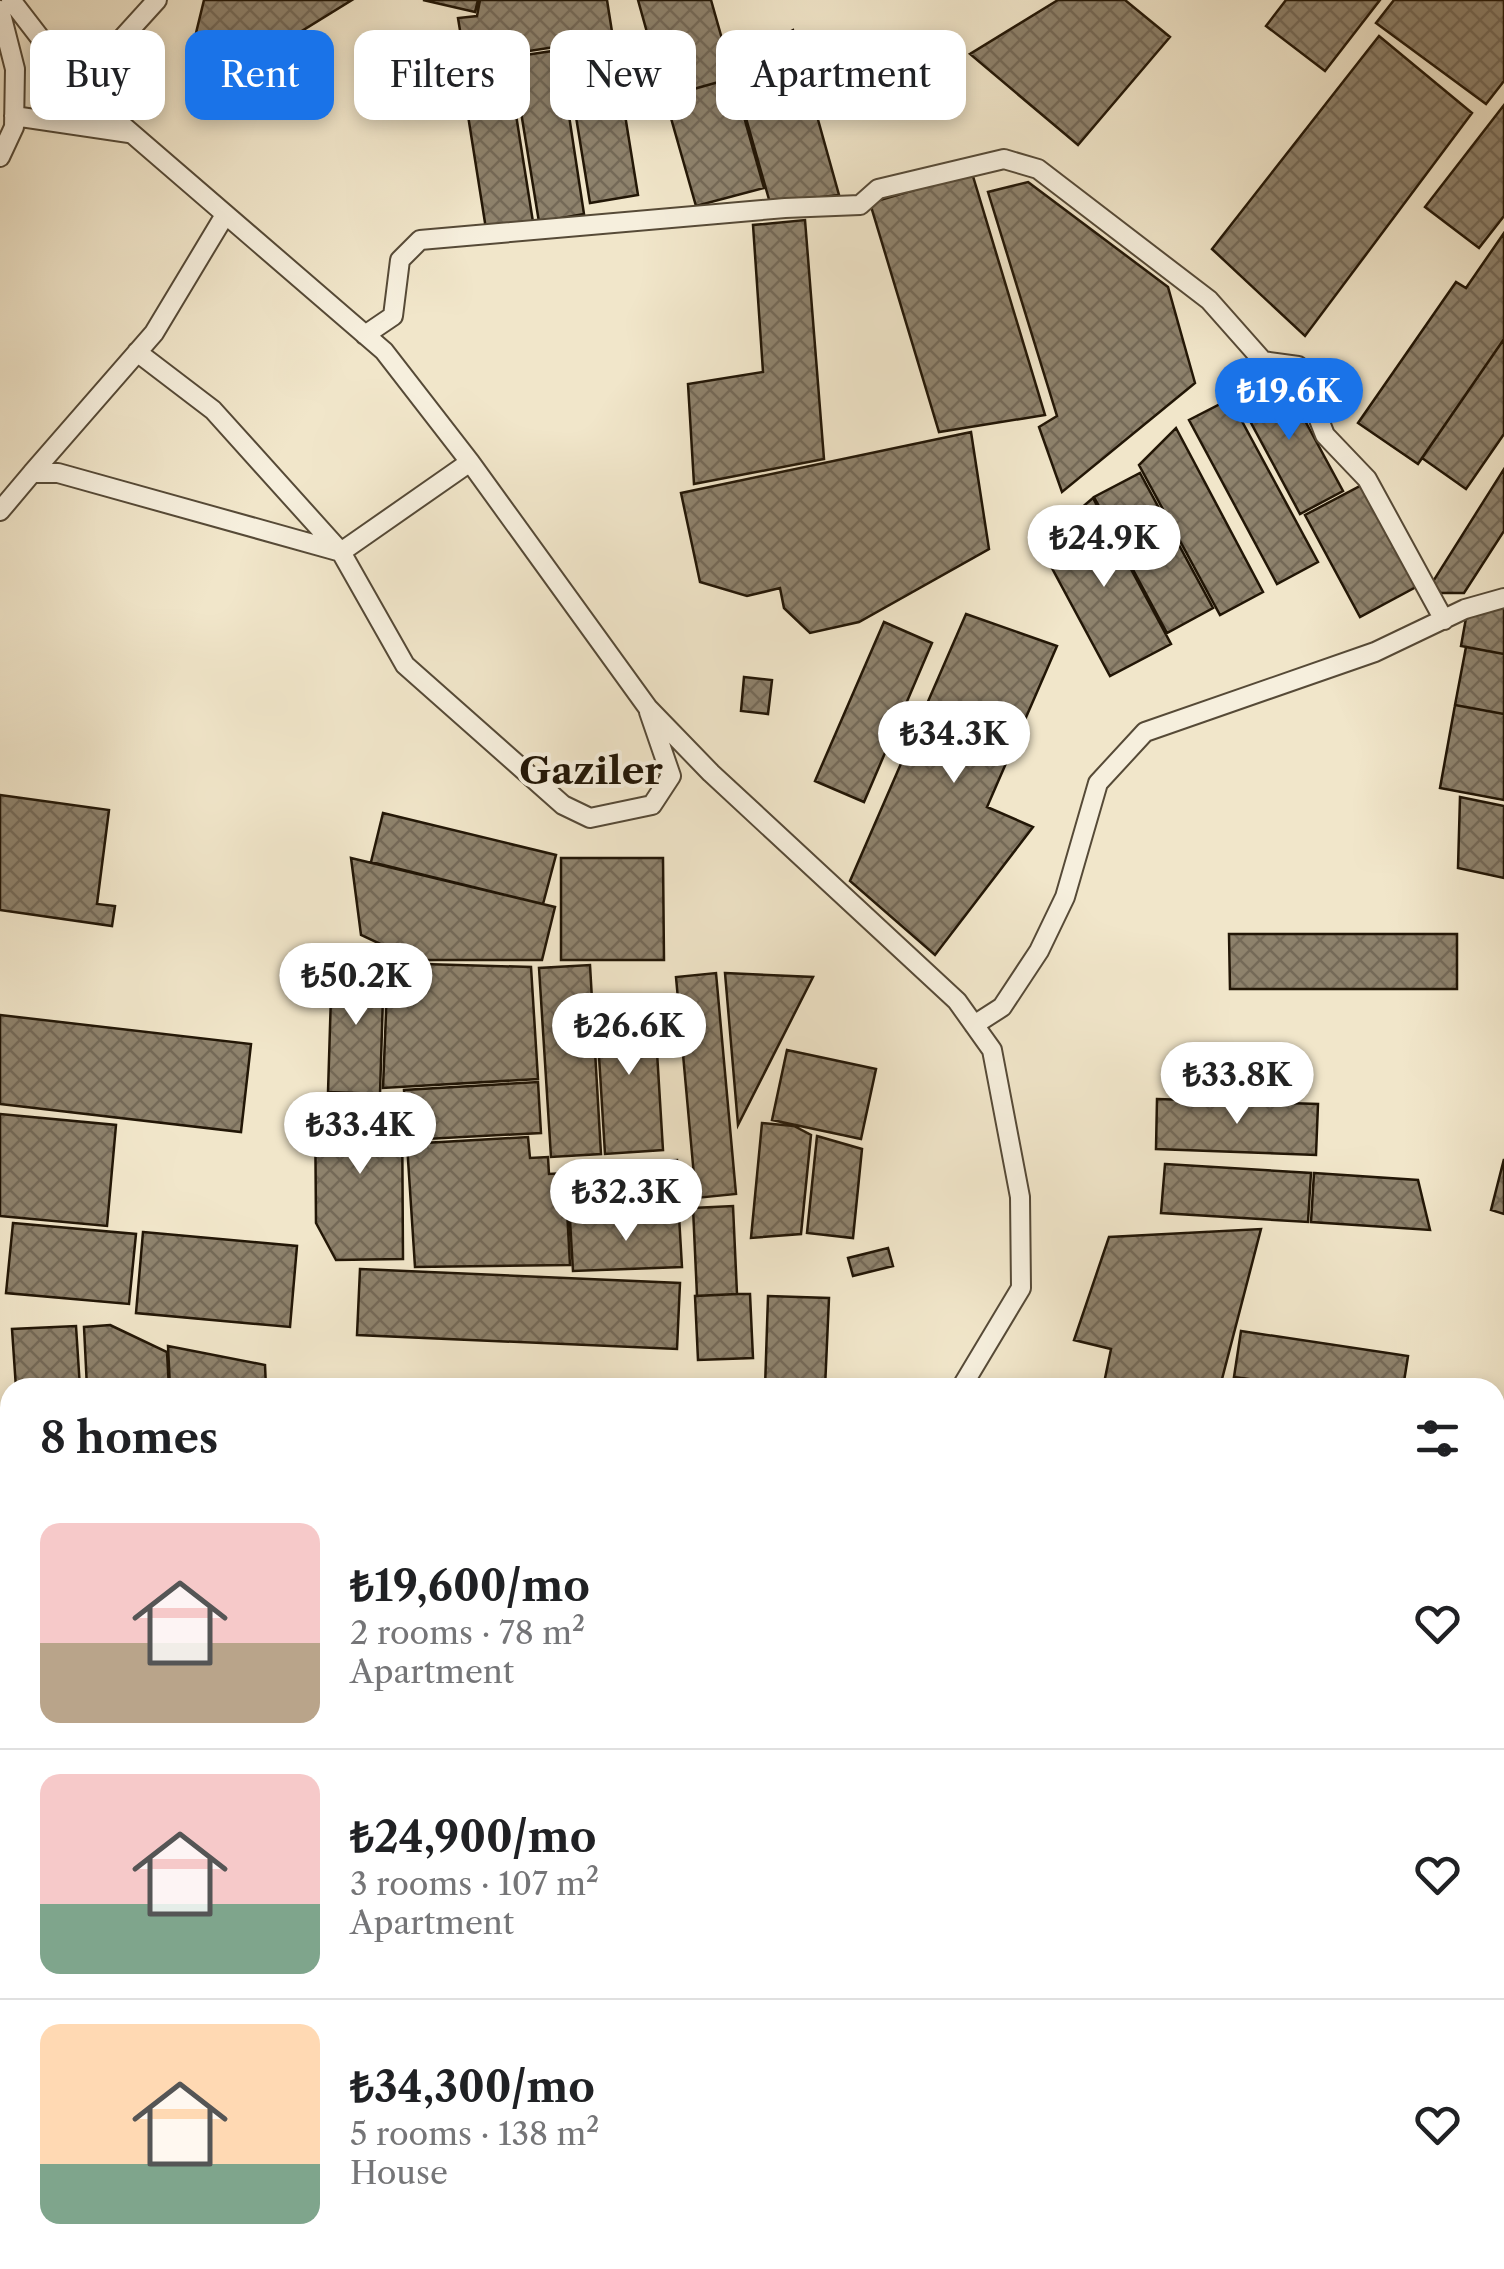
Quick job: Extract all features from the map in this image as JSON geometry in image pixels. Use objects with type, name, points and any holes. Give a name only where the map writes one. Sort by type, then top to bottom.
[{"type":"street","points":[[11,0],[34,30]]},
{"type":"street","points":[[130,30],[157,0]]},
{"type":"street","points":[[0,10],[15,70],[14,127],[0,158]]},
{"type":"street","points":[[14,116],[130,133]]},
{"type":"street","points":[[115,120],[384,352],[470,462],[648,708],[956,1001],[992,1050],[1020,1197],[1020,1288],[967,1378]]},
{"type":"street","points":[[365,334],[392,316],[400,260],[420,240],[765,209],[860,206],[878,189],[1004,159],[1038,169],[1210,300],[1262,361],[1298,366],[1326,435],[1367,479],[1444,620]]},
{"type":"street","points":[[0,511],[154,332],[225,215]]},
{"type":"street","points":[[137,352],[213,410],[340,552],[405,665],[563,805],[590,818],[652,805],[671,776],[648,708]]},
{"type":"street","points":[[340,552],[470,462]]},
{"type":"street","points":[[32,473],[58,473],[340,552]]},
{"type":"street","points":[[974,1024],[1002,1007],[1038,950],[1065,897],[1098,783],[1145,732],[1375,652],[1504,598]]},
{"type":"building","points":[[204,0],[352,0],[303,30],[197,30]]},
{"type":"building","points":[[423,0],[478,0],[475,12]]},
{"type":"building","points":[[480,0],[607,0],[612,30],[550,30],[550,48],[530,51],[530,30],[460,30],[458,18],[477,16]]},
{"type":"building","points":[[638,0],[711,0],[719,30],[716,30],[716,83],[696,88],[696,30],[646,30]]},
{"type":"building","points":[[1058,0],[1125,0],[1170,37],[1078,145],[970,54]]},
{"type":"building","points":[[1286,0],[1380,0],[1325,71],[1266,26]]},
{"type":"building","points":[[1394,0],[1504,0],[1504,81],[1486,104],[1376,23]]},
{"type":"building","points":[[1379,36],[1472,113],[1305,336],[1212,249]]},
{"type":"building","points":[[550,51],[550,120],[570,120],[584,214],[539,222],[522,120],[530,120],[530,54]]},
{"type":"building","points":[[716,83],[716,120],[745,120],[764,188],[696,206],[672,120],[696,120],[696,88]]},
{"type":"building","points":[[1504,105],[1504,216],[1479,248],[1425,207]]},
{"type":"building","points":[[469,120],[517,120],[533,222],[486,229]]},
{"type":"building","points":[[577,120],[626,120],[638,195],[590,203]]},
{"type":"building","points":[[747,120],[818,120],[839,195],[770,203]]},
{"type":"building","points":[[972,173],[1045,415],[939,432],[870,203]]},
{"type":"building","points":[[1028,182],[1168,287],[1195,383],[1062,492],[1039,427],[1057,416],[988,192]]},
{"type":"building","points":[[805,220],[824,459],[694,484],[688,384],[763,372],[753,225]]},
{"type":"building","points":[[1504,233],[1504,339],[1418,464],[1358,423],[1456,282],[1466,288]]},
{"type":"building","points":[[1504,339],[1504,434],[1466,489],[1422,458]]},
{"type":"building","points":[[1259,372],[1290,393],[1343,491],[1300,514],[1236,395]]},
{"type":"building","points":[[1230,399],[1318,562],[1277,584],[1189,420]]},
{"type":"building","points":[[1176,428],[1263,592],[1220,615],[1139,465]]},
{"type":"building","points":[[971,432],[989,549],[859,622],[810,633],[784,608],[780,588],[747,596],[700,582],[681,493]]},
{"type":"building","points":[[1504,469],[1504,531],[1464,593],[1441,593],[1432,583]]},
{"type":"building","points":[[1140,473],[1213,608],[1167,633],[1094,497]]},
{"type":"building","points":[[1362,485],[1416,587],[1360,617],[1305,515]]},
{"type":"building","points":[[1093,498],[1171,644],[1110,676],[1039,544]]},
{"type":"building","points":[[1504,606],[1504,654],[1461,646],[1466,618]]},
{"type":"building","points":[[966,614],[1057,646],[987,807],[1033,827],[935,955],[850,881]]},
{"type":"building","points":[[884,622],[932,643],[864,802],[815,781]]},
{"type":"building","points":[[1466,647],[1504,654],[1504,714],[1455,705]]},
{"type":"building","points":[[744,677],[772,680],[768,714],[741,711]]},
{"type":"building","points":[[1455,705],[1504,714],[1504,800],[1440,788]]},
{"type":"building","points":[[0,795],[109,810],[97,904],[115,906],[112,926],[0,910]]},
{"type":"building","points":[[1460,797],[1504,806],[1504,878],[1458,868]]},
{"type":"building","points":[[383,813],[556,855],[543,904],[371,862]]},
{"type":"building","points":[[351,858],[555,907],[542,960],[422,960],[361,935]]},
{"type":"building","points":[[561,858],[663,858],[664,960],[561,960]]},
{"type":"building","points":[[1229,934],[1457,934],[1457,989],[1230,989]]},
{"type":"building","points":[[332,962],[384,964],[380,1094],[328,1092]]},
{"type":"building","points":[[388,963],[531,967],[538,1079],[383,1088]]},
{"type":"building","points":[[590,965],[601,1154],[551,1157],[539,968]]},
{"type":"building","points":[[716,973],[736,1194],[696,1198],[676,977]]},
{"type":"building","points":[[725,973],[813,977],[738,1125]]},
{"type":"building","points":[[654,1003],[663,1150],[605,1154],[596,1007]]},
{"type":"building","points":[[0,1015],[251,1044],[241,1132],[0,1104]]},
{"type":"building","points":[[787,1050],[876,1069],[861,1139],[772,1120]]},
{"type":"building","points":[[538,1082],[541,1133],[407,1140],[404,1090]]},
{"type":"building","points":[[402,1097],[403,1259],[336,1260],[316,1223],[315,1098]]},
{"type":"building","points":[[1157,1099],[1318,1104],[1316,1155],[1156,1149]]},
{"type":"building","points":[[0,1114],[116,1125],[107,1226],[0,1216]]},
{"type":"building","points":[[762,1123],[794,1126],[811,1135],[801,1234],[751,1238]]},
{"type":"building","points":[[817,1136],[862,1149],[853,1238],[807,1233]]},
{"type":"building","points":[[528,1137],[530,1158],[548,1157],[549,1174],[565,1173],[570,1265],[415,1267],[407,1144]]},
{"type":"building","points":[[1504,1159],[1504,1214],[1491,1210]]},
{"type":"building","points":[[677,1160],[679,1216],[570,1220],[568,1165]]},
{"type":"building","points":[[1165,1164],[1311,1173],[1308,1222],[1161,1213]]},
{"type":"building","points":[[1314,1173],[1418,1180],[1430,1230],[1311,1222]]},
{"type":"building","points":[[733,1206],[737,1294],[697,1296],[693,1208]]},
{"type":"building","points":[[679,1216],[682,1267],[573,1271],[570,1220]]},
{"type":"building","points":[[13,1223],[136,1234],[129,1304],[6,1293]]},
{"type":"building","points":[[1261,1229],[1222,1378],[1105,1378],[1111,1349],[1074,1340],[1109,1237]]},
{"type":"building","points":[[143,1232],[297,1246],[290,1327],[136,1313]]},
{"type":"building","points":[[888,1248],[893,1266],[853,1276],[848,1258]]},
{"type":"building","points":[[360,1269],[680,1283],[677,1349],[357,1335]]},
{"type":"building","points":[[750,1294],[753,1358],[698,1360],[695,1296]]},
{"type":"building","points":[[768,1296],[829,1298],[825,1378],[765,1378]]},
{"type":"building","points":[[110,1325],[167,1352],[168,1378],[87,1378],[84,1327]]},
{"type":"building","points":[[76,1326],[79,1378],[15,1378],[12,1329]]},
{"type":"building","points":[[1241,1331],[1408,1356],[1405,1378],[1234,1377]]},
{"type":"building","points":[[168,1346],[265,1365],[266,1378],[170,1378]]},
{"type":"district","name":"Gaziler","points":[[591,770]]}]
